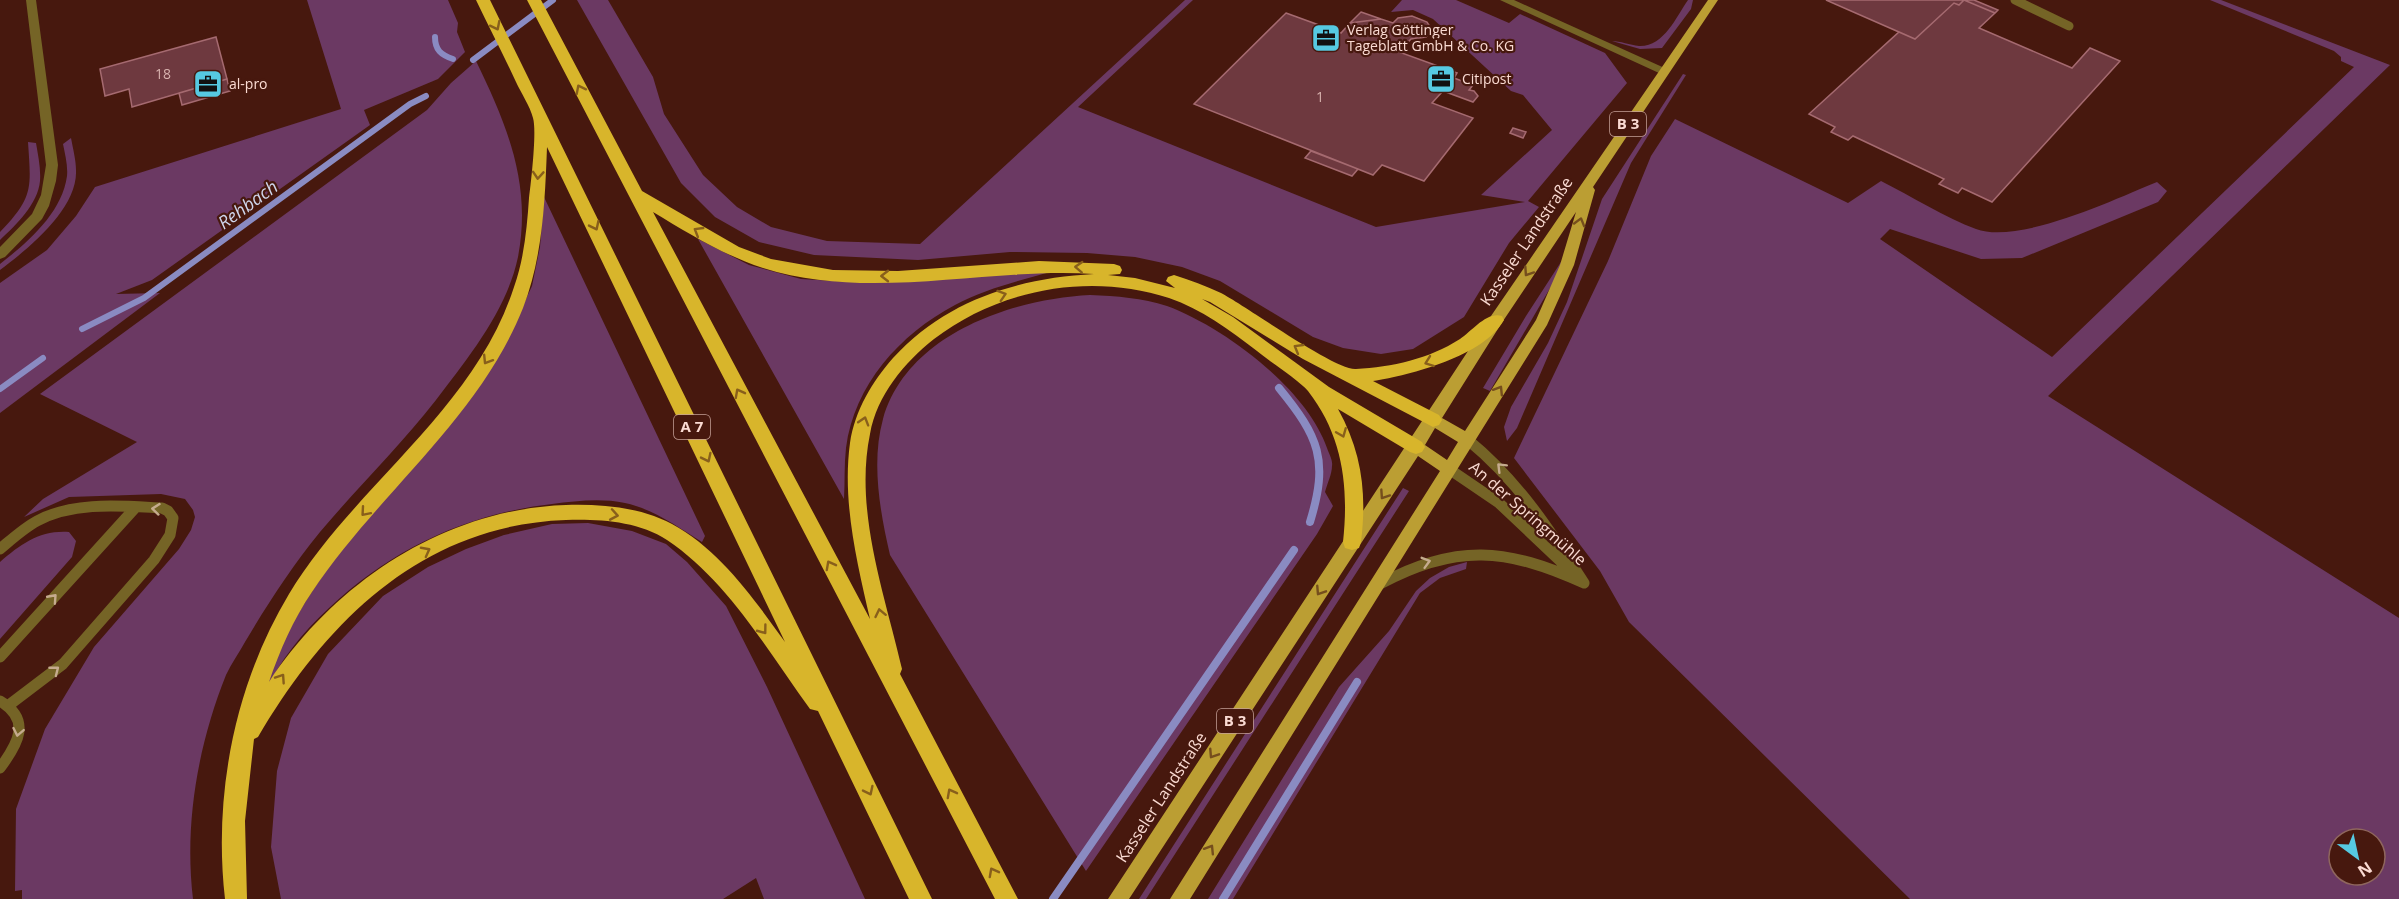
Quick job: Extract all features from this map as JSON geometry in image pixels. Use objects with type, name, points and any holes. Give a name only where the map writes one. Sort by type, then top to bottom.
[{"type":"highway","points":[[534,0],[1007,899]]},
{"type":"highway","name":"A 7","points":[[484,1],[542,116],[921,899]]},
{"type":"highway","points":[[236,899],[232,821],[235,783],[253,697],[278,633],[295,602],[347,532],[451,412],[489,358],[514,309],[533,245],[542,116]]},
{"type":"highway","points":[[634,193],[725,246],[768,263],[792,269],[844,275],[895,276],[1060,267],[1124,271],[1179,283],[1216,297],[1279,338],[1433,420]]},
{"type":"highway","points":[[897,691],[862,532],[856,471],[859,442],[871,402],[883,381],[913,345],[931,330],[973,306],[1022,289],[1070,281],[1119,282],[1172,293],[1205,307],[1312,384],[1416,447]]},
{"type":"highway","points":[[1349,376],[1393,372],[1435,361],[1469,343],[1496,320]]},
{"type":"highway","points":[[1312,384],[1338,424],[1354,469],[1356,517],[1352,542]]},
{"type":"highway","points":[[242,748],[267,700],[287,669],[315,637],[370,585],[414,557],[475,529],[537,514],[575,511],[641,520],[672,533],[698,552],[734,591],[843,738]]},
{"type":"main road","name":"B 3","points":[[1593,178],[1713,0]]},
{"type":"main road","name":"Kasseler Landstraße","points":[[1118,899],[1416,447],[1496,320],[1593,178]]},
{"type":"main road","name":"Kasseler Landstraße","points":[[1179,899],[1542,321],[1567,265],[1593,178]]},
{"type":"main road","points":[[1433,420],[1468,440]]},
{"type":"main road","points":[[1416,447],[1449,469]]},
{"type":"street","points":[[0,254],[40,213],[50,189],[52,165],[31,0]]},
{"type":"street","points":[[1505,0],[1664,70]]},
{"type":"lane","points":[[2015,0],[2069,26]]},
{"type":"lane","name":"An der Springmühle","points":[[1468,440],[1519,485],[1584,583]]},
{"type":"lane","name":"An der Springmühle","points":[[1449,469],[1465,477],[1483,491],[1584,583]]},
{"type":"lane","points":[[0,549],[28,527],[52,514],[81,508],[162,508],[172,514],[173,526],[154,560],[63,664],[4,703],[19,716],[20,724],[16,742],[0,768]]},
{"type":"lane","points":[[0,657],[135,508]]},
{"type":"lane","name":"An der Springmühle","points":[[1374,588],[1419,564],[1444,557],[1470,554],[1499,555],[1528,560],[1584,583]]},
{"type":"shaded area","points":[[307,0],[448,0],[458,23],[457,32],[465,52],[438,79],[364,110],[370,125],[152,280],[116,294],[160,293],[0,413],[0,283],[47,250],[76,216],[95,187],[341,109]]},
{"type":"shaded area","points":[[577,0],[608,0],[653,77],[664,114],[703,175],[737,207],[771,227],[827,241],[920,244],[1185,0],[1193,0],[1078,107],[1376,227],[1525,202],[1481,195],[1552,130],[1523,95],[1511,91],[1433,19],[1413,10],[1391,12],[1402,0],[1456,0],[1509,23],[1520,14],[1605,53],[1627,83],[1528,201],[1539,207],[1509,243],[1464,317],[1413,349],[1381,354],[1343,348],[1313,337],[1220,281],[1182,267],[1135,257],[1087,253],[1010,252],[918,260],[814,255],[759,242],[715,217],[681,183]]},
{"type":"shaded area","points":[[1688,0],[1693,0],[1691,9],[1662,48],[1640,49],[1612,41],[1639,46],[1656,42],[1668,30]]},
{"type":"shaded area","points":[[2210,0],[2221,0],[2390,65],[2048,396],[2399,618],[2399,899],[1910,899],[1629,622],[1600,571],[1514,458],[1608,261],[1651,156],[1675,119],[1848,203],[1881,181],[1976,229],[1994,232],[2017,231],[2041,226],[2093,209],[2157,182],[2167,191],[2158,202],[2022,258],[1981,259],[1890,229],[1880,239],[2052,357],[2354,67],[2341,61],[2341,57],[2334,51]]},
{"type":"shaded area","points":[[476,61],[507,132],[519,180],[522,205],[521,230],[513,277],[496,314],[461,367],[422,417],[310,545],[271,600],[228,671],[208,729],[196,785],[190,842],[193,899],[22,899],[22,890],[15,891],[16,809],[45,729],[94,647],[179,549],[191,530],[195,517],[185,499],[161,494],[69,497],[24,517],[43,499],[137,442],[40,394],[427,110],[451,83]]},
{"type":"shaded area","points":[[1683,74],[1686,75],[1631,163],[1517,428],[1507,441],[1504,427],[1511,407],[1548,343],[1567,302],[1602,199]]},
{"type":"shaded area","points":[[71,138],[76,170],[69,199],[49,227],[0,270],[0,264],[42,226],[58,202],[67,176],[63,144]]},
{"type":"shaded area","points":[[28,142],[36,143],[40,172],[38,190],[31,206],[0,240],[0,232],[19,210],[28,191],[30,171]]},
{"type":"shaded area","points":[[544,197],[705,536],[702,542],[665,519],[645,510],[625,503],[607,501],[588,500],[520,509],[460,526],[405,552],[378,568],[353,587],[329,608],[301,638],[284,659],[264,695],[273,657],[332,561],[513,327],[532,286],[540,247]]},
{"type":"shaded area","points":[[698,239],[749,265],[801,279],[851,282],[1050,272],[966,299],[935,317],[898,346],[870,383],[851,425],[845,454],[844,499]]},
{"type":"shaded area","points":[[1561,262],[1563,266],[1490,391],[1483,388],[1526,316]]},
{"type":"shaded area","points":[[1090,295],[1129,298],[1167,306],[1213,329],[1261,363],[1302,404],[1317,426],[1332,461],[1325,492],[1333,506],[1317,534],[1086,871],[890,555],[880,504],[877,470],[879,435],[896,389],[914,364],[938,343],[966,327],[1028,304]]},
{"type":"shaded area","points":[[1403,488],[1409,491],[1146,899],[1139,899]]},
{"type":"shaded area","points":[[588,523],[632,531],[666,544],[687,562],[726,606],[767,687],[865,899],[764,899],[756,878],[723,899],[281,899],[271,847],[277,771],[291,718],[328,654],[383,596],[428,567],[466,549],[504,535],[552,524]]},
{"type":"shaded area","points":[[69,532],[76,541],[72,557],[0,639],[0,562],[16,549],[40,536]]},
{"type":"shaded area","points":[[1467,562],[1466,569],[1440,578],[1420,593],[1233,899],[1208,899],[1339,687],[1389,631],[1416,591],[1430,578],[1449,567]]},
{"type":"building","points":[[1826,0],[1964,0],[1959,5],[1954,3],[1915,39]]},
{"type":"building","points":[[1964,0],[1995,13],[1979,28],[2072,68],[2090,48],[2120,61],[1992,202],[1962,188],[1958,193],[1939,184],[1944,179],[1853,136],[1848,140],[1831,132],[1835,127],[1809,114],[1899,32],[1915,39],[1954,3],[1959,5]]},
{"type":"building","points":[[1964,0],[1974,0],[1998,10],[1995,13]]},
{"type":"building","points":[[1361,12],[1381,19],[1350,23]]},
{"type":"building","points":[[1286,13],[1341,33],[1350,23],[1381,19],[1393,23],[1398,18],[1412,16],[1427,22],[1432,30],[1426,37],[1411,39],[1399,52],[1457,73],[1454,78],[1473,85],[1469,90],[1474,91],[1478,96],[1473,102],[1443,91],[1432,103],[1473,118],[1424,181],[1382,165],[1373,175],[1194,104]]},
{"type":"building","points":[[216,37],[227,79],[132,107],[129,89],[105,96],[100,69]]},
{"type":"building","points":[[227,79],[230,91],[182,105],[179,93]]},
{"type":"building","points":[[1513,128],[1526,132],[1523,138],[1510,133]]},
{"type":"building","points":[[1311,151],[1358,169],[1352,176],[1305,158]]},
{"type":"waterway","name":"Rehbach","points":[[473,60],[553,0]]},
{"type":"waterway","points":[[435,37],[440,51],[453,59]]},
{"type":"waterway","name":"Rehbach","points":[[82,329],[144,298],[410,104],[426,96]]},
{"type":"waterway","name":"Rehbach","points":[[0,389],[43,358]]},
{"type":"waterway","points":[[1279,388],[1303,421],[1317,450],[1319,482],[1310,522]]},
{"type":"waterway","points":[[1053,899],[1294,550]]},
{"type":"waterway","points":[[1223,899],[1357,682]]},
{"type":"place","name":"Verlag Göttinger Tageblatt GmbH & Co. KG","points":[[1326,38]]},
{"type":"place","name":"Citipost","points":[[1441,79]]},
{"type":"place","name":"al-pro","points":[[208,84]]}]
